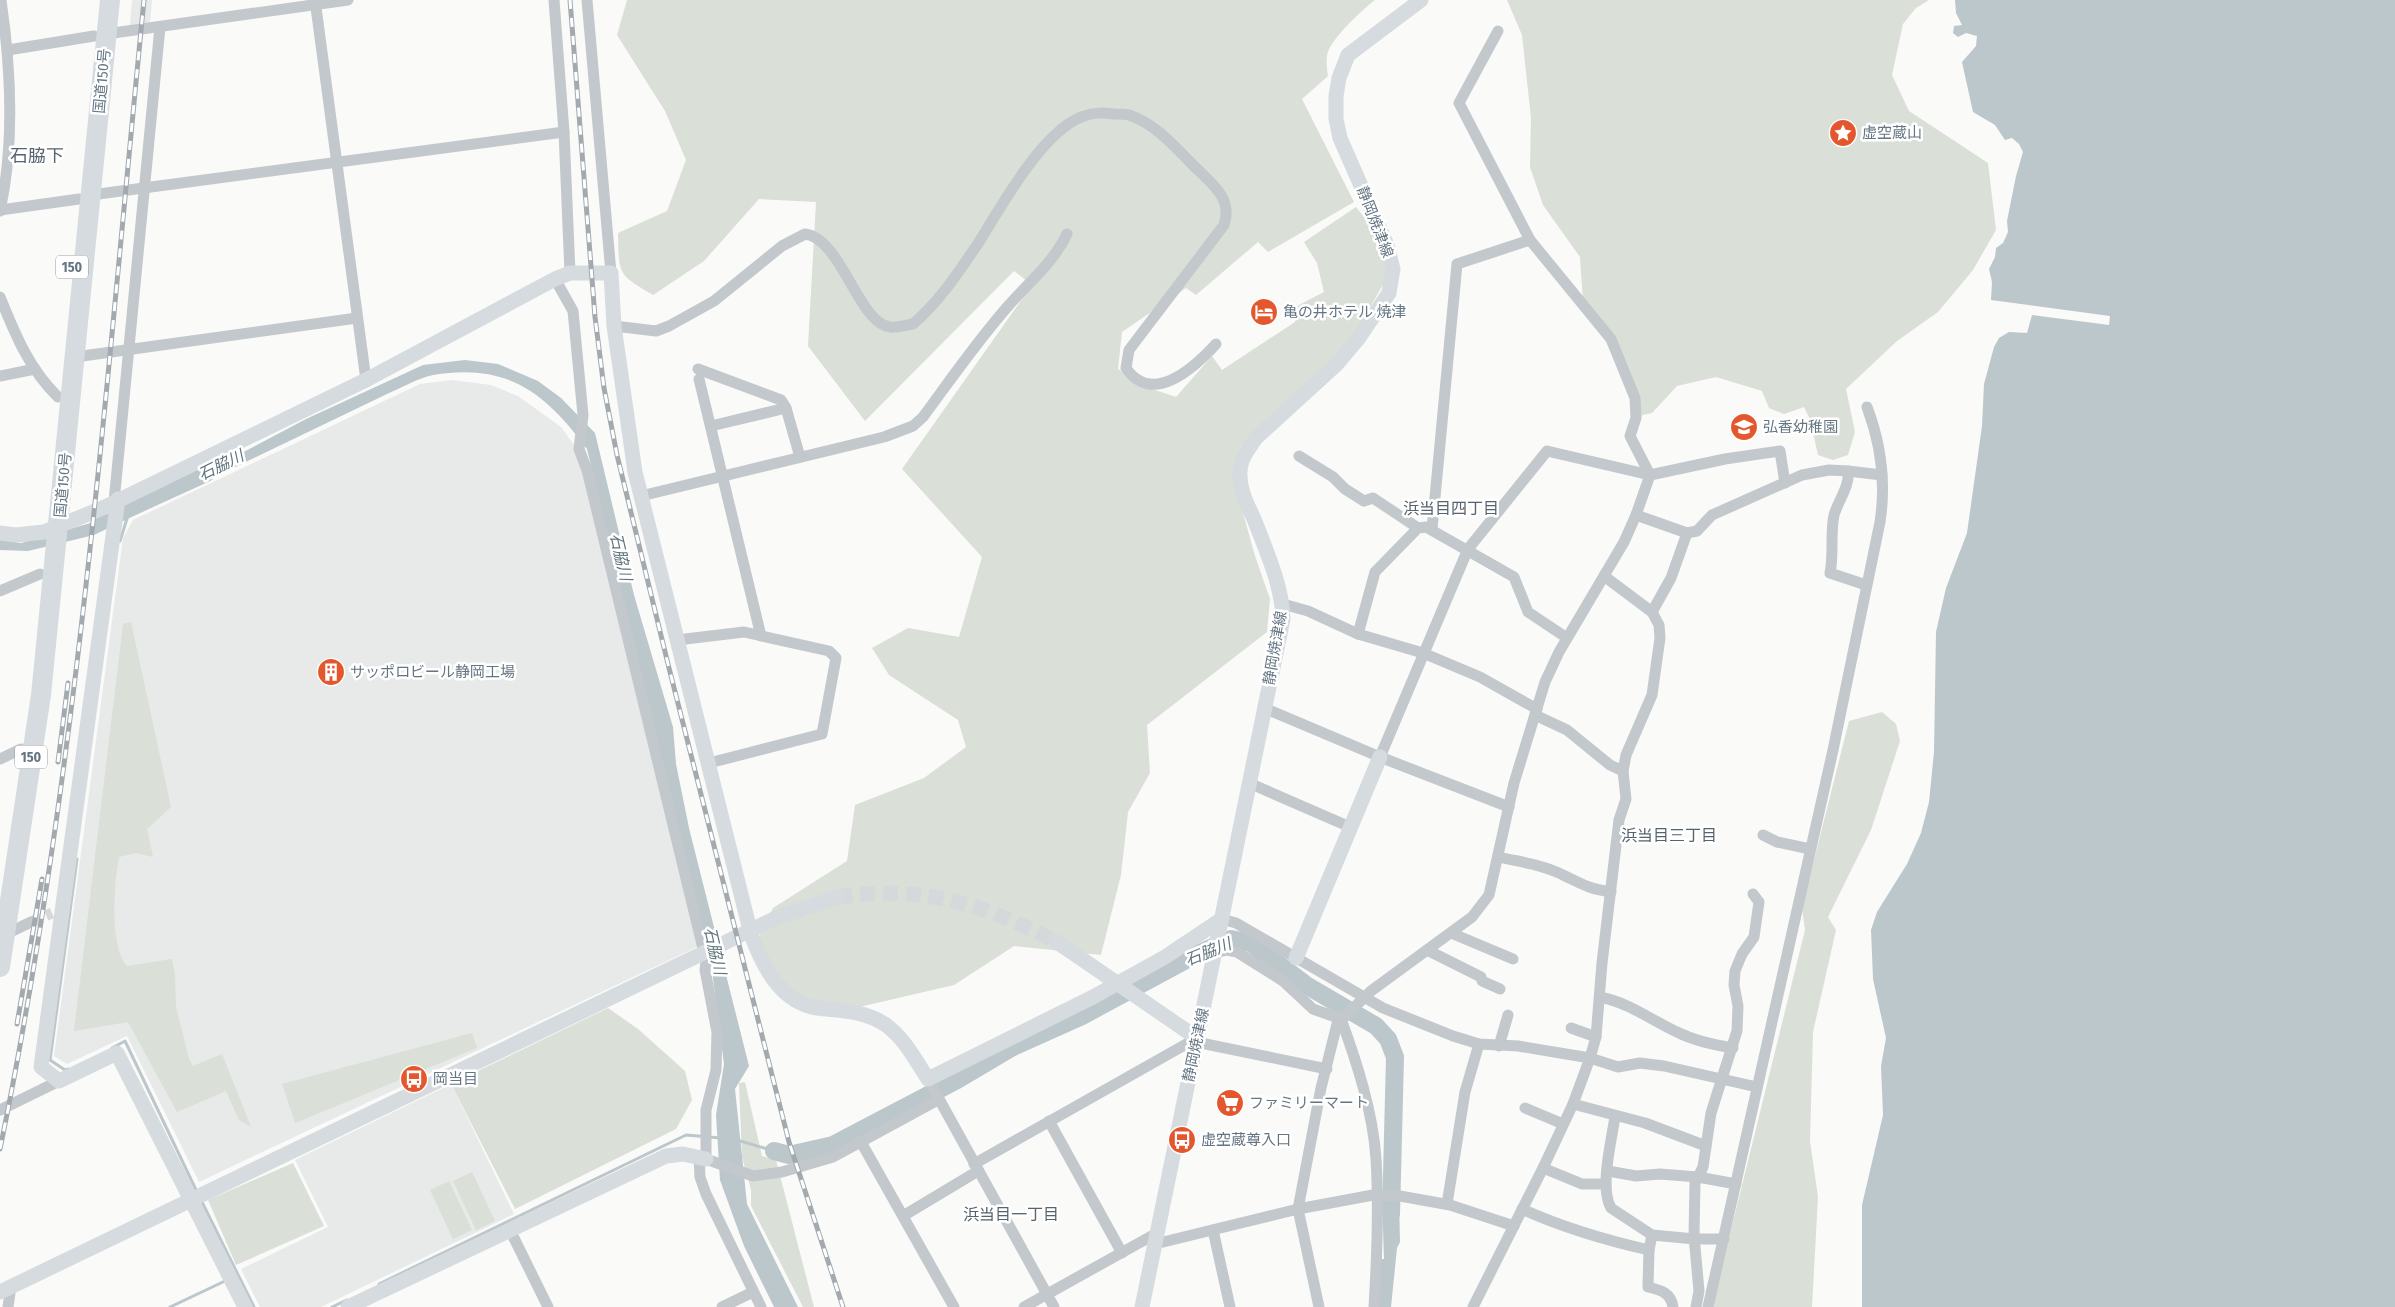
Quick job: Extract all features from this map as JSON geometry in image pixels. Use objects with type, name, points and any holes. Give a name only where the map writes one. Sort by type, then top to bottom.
[{"type":"highway","name":"国道150号","points":[[0,896],[21,749],[40,574],[51,536],[75,357],[85,197],[100,35],[98,0]]},
{"type":"highway","name":"国道150号","points":[[100,35],[110,0]]},
{"type":"highway","name":"国道150号","points":[[0,967],[41,695],[58,397],[85,197]]},
{"type":"street","points":[[1,0],[8,50],[4,100],[8,150],[0,210],[144,188],[564,132]]},
{"type":"street","points":[[8,50],[315,2],[348,0]]},
{"type":"street","points":[[554,0],[564,132],[563,276],[572,311],[583,416],[579,449],[587,470],[706,961],[705,970],[716,1032],[716,1070],[706,1110],[704,1154],[700,1177],[706,1194],[761,1307]]},
{"type":"street","points":[[587,0],[614,326],[635,472],[751,934],[760,959],[769,974],[786,992],[804,1004],[858,1012],[885,1025],[907,1047],[928,1080],[1054,1307]]},
{"type":"street","name":"静岡焼津線","points":[[1142,1307],[1283,618],[1283,604],[1240,488],[1240,470],[1246,450],[1256,438],[1337,364],[1358,338],[1389,293],[1392,269],[1387,245],[1340,138],[1336,119],[1336,96],[1339,78],[1348,55],[1421,0]]},
{"type":"street","points":[[315,2],[366,380]]},
{"type":"street","points":[[59,1081],[41,1067],[57,912],[116,500],[128,350],[160,27]]},
{"type":"street","points":[[1319,1307],[1298,1210],[1321,1088],[1337,1024],[1365,996],[1481,909],[1493,884],[1514,783],[1546,682],[1567,638],[1604,576],[1636,515],[1650,475],[1630,436],[1636,418],[1635,398],[1612,339],[1530,240],[1459,103],[1498,31]]},
{"type":"street","points":[[614,326],[656,331],[669,326],[714,301],[782,246],[804,234],[820,239],[828,248],[864,305],[878,321],[889,328],[913,324],[954,278],[1017,180],[1042,149],[1067,126],[1083,116],[1098,113],[1128,115],[1156,129],[1214,186],[1226,201],[1227,216],[1224,225],[1129,350],[1126,368],[1139,381],[1146,384],[1161,384],[1176,379],[1200,362],[1216,344]]},
{"type":"street","points":[[641,496],[884,437],[913,426],[1009,305],[1048,266],[1067,234]]},
{"type":"street","points":[[1432,529],[1442,402],[1457,264],[1530,240]]},
{"type":"street","points":[[0,533],[51,536],[116,500],[366,380],[563,276],[611,273]]},
{"type":"street","points":[[0,297],[19,343],[46,386],[58,397]]},
{"type":"street","points":[[75,357],[357,318]]},
{"type":"street","points":[[0,376],[35,369]]},
{"type":"street","points":[[761,636],[698,374],[781,400],[786,408],[800,457]]},
{"type":"street","points":[[1708,1307],[1810,849],[1880,522],[1883,500],[1879,444],[1867,407]]},
{"type":"street","points":[[711,426],[786,408]]},
{"type":"street","points":[[1296,958],[1468,549],[1547,451],[1650,475],[1725,459],[1780,451],[1785,483]]},
{"type":"street","points":[[1300,456],[1333,477],[1345,489],[1364,501],[1373,498],[1418,528]]},
{"type":"street","points":[[1636,515],[1687,533],[1697,531],[1712,515],[1802,475],[1829,470],[1882,475]]},
{"type":"street","points":[[1848,471],[1849,478],[1834,517],[1833,557],[1830,574],[1866,585]]},
{"type":"street","points":[[1358,634],[1374,572],[1418,528],[1426,527],[1468,549],[1514,577],[1528,612],[1567,638]]},
{"type":"street","points":[[1652,612],[1671,578],[1687,533]]},
{"type":"street","points":[[0,591],[40,574]]},
{"type":"street","points":[[1472,1307],[1543,1168],[1572,1104],[1596,1037],[1602,963],[1619,820],[1626,798],[1623,771],[1629,748],[1652,696],[1660,638],[1659,625],[1652,612],[1604,576]]},
{"type":"street","points":[[1283,604],[1308,611],[1358,634],[1423,653],[1480,677],[1567,730],[1610,765],[1623,771]]},
{"type":"street","points":[[677,640],[744,632],[829,651],[836,658],[822,734],[709,763]]},
{"type":"street","points":[[1264,708],[1380,757],[1509,806]]},
{"type":"street","points":[[0,759],[21,749]]},
{"type":"street","points":[[1249,783],[1350,827]]},
{"type":"street","points":[[1764,835],[1777,842],[1810,849]]},
{"type":"street","points":[[1499,857],[1546,868],[1564,875],[1589,889],[1611,892]]},
{"type":"street","points":[[1696,1307],[1699,1291],[1695,1239],[1695,1183],[1703,1167],[1712,1113],[1737,1031],[1738,1006],[1734,985],[1735,971],[1742,954],[1754,937],[1759,902],[1753,894]]},
{"type":"street","points":[[8,1307],[5,1289],[776,918],[837,897]]},
{"type":"street","points":[[6,934],[31,922]]},
{"type":"street","points":[[928,1080],[1124,988],[1165,957],[1221,925],[1236,923],[1406,1018],[1479,1044],[1518,1046],[1590,1058],[1618,1067],[1640,1063],[1664,1066],[1757,1087]]},
{"type":"street","points":[[1451,933],[1512,959]]},
{"type":"street","points":[[1057,942],[1196,1040],[1326,1069]]},
{"type":"street","points":[[1215,952],[1228,950],[1237,952],[1283,981],[1314,1009],[1341,1019]]},
{"type":"street","points":[[1427,950],[1481,977],[1482,981],[1500,990]]},
{"type":"street","points":[[1600,997],[1619,1001],[1637,1009],[1676,1032],[1694,1040],[1733,1048]]},
{"type":"street","points":[[1499,1046],[1508,1016]]},
{"type":"street","points":[[1341,1019],[1363,1088],[1372,1128],[1376,1158],[1378,1195],[1374,1307]]},
{"type":"street","points":[[1571,1028],[1596,1037]]},
{"type":"street","points":[[903,1216],[1049,1121],[1196,1040]]},
{"type":"street","points":[[1447,1204],[1464,1092],[1479,1044]]},
{"type":"street","points":[[0,1110],[116,1053],[245,1307]]},
{"type":"street","points":[[348,1307],[666,1156],[704,1154],[753,1176],[782,1172],[832,1157],[938,1100]]},
{"type":"street","points":[[1572,1104],[1652,1126],[1706,1146]]},
{"type":"street","points":[[1525,1108],[1563,1124]]},
{"type":"street","points":[[1615,1116],[1606,1184],[1607,1201],[1611,1208],[1652,1235],[1695,1239],[1724,1239]]},
{"type":"street","points":[[1049,1121],[1122,1253]]},
{"type":"street","points":[[860,1142],[954,1307]]},
{"type":"street","points":[[1543,1168],[1582,1184],[1606,1184]]},
{"type":"street","points":[[1608,1171],[1636,1176],[1660,1174],[1698,1177],[1736,1184]]},
{"type":"street","points":[[1024,1307],[1122,1253],[1156,1238],[1214,1230],[1298,1210],[1378,1195],[1400,1196],[1447,1204],[1514,1226]]},
{"type":"street","points":[[1522,1209],[1556,1225],[1649,1250]]},
{"type":"street","points":[[510,1230],[548,1307]]},
{"type":"street","points":[[1214,1230],[1230,1307]]},
{"type":"street","points":[[1652,1235],[1649,1250],[1648,1287],[1667,1294],[1672,1299],[1673,1307]]},
{"type":"street","points":[[722,1307],[754,1292]]},
{"type":"shaded area","points":[[132,0],[152,0],[150,24],[130,25]]},
{"type":"shaded area","points":[[627,0],[1375,0],[1355,18],[1334,42],[1327,56],[1328,76],[1302,99],[1354,202],[1268,252],[1258,242],[1196,295],[1186,288],[1122,332],[1118,369],[1143,386],[1176,397],[1212,356],[1222,370],[1295,322],[1295,307],[1324,292],[1317,263],[1304,242],[1356,207],[1382,240],[1389,274],[1351,341],[1241,446],[1233,477],[1255,556],[1270,599],[1267,632],[1147,725],[1150,773],[1128,812],[1121,875],[1101,955],[1014,946],[954,985],[855,1008],[806,999],[784,983],[766,965],[759,937],[773,908],[847,861],[855,805],[924,778],[966,747],[958,720],[889,675],[872,648],[908,628],[959,637],[982,557],[902,469],[1032,285],[1014,271],[865,421],[808,346],[816,202],[759,199],[704,261],[653,295],[632,282],[622,272],[620,265],[618,233],[667,211],[686,160],[665,111],[617,35]]},
{"type":"shaded area","points":[[1507,0],[1929,0],[1916,8],[1903,24],[1892,75],[1909,111],[1988,163],[1996,230],[1973,270],[1938,312],[1897,341],[1846,389],[1855,432],[1848,455],[1833,460],[1818,455],[1810,419],[1804,407],[1784,414],[1769,408],[1762,391],[1716,377],[1677,386],[1652,413],[1639,416],[1634,389],[1583,302],[1580,257],[1543,205],[1530,167],[1531,118],[1522,35]]},
{"type":"shaded area","name":"サッポロビール静岡工場","points":[[452,380],[491,385],[518,396],[561,427],[574,445],[584,472],[699,946],[199,1182],[127,1036],[67,1064],[54,1056],[123,538],[133,520],[420,384]]},
{"type":"shaded area","points":[[131,622],[171,807],[147,829],[153,857],[136,853],[119,857],[114,914],[117,944],[121,957],[127,966],[172,959],[175,975],[176,1007],[189,1059],[193,1066],[222,1054],[251,1127],[239,1120],[226,1091],[177,1112],[128,1022],[74,1031],[123,624]]},
{"type":"shaded area","points":[[1882,712],[1896,724],[1900,741],[1871,830],[1828,917],[1836,930],[1813,1032],[1810,1141],[1818,1197],[1812,1307],[1712,1307],[1805,930],[1802,908],[1849,721]]},
{"type":"shaded area","points":[[608,1008],[638,1029],[685,1071],[692,1100],[676,1129],[515,1209],[451,1084]]},
{"type":"shaded area","points":[[472,1033],[477,1048],[295,1123],[282,1084]]},
{"type":"shaded area","points":[[745,1082],[762,1156],[776,1160],[814,1307],[803,1307],[751,1206],[751,1190],[742,1157],[739,1083]]},
{"type":"shaded area","points":[[451,1084],[514,1214],[321,1307],[260,1307],[241,1269],[328,1227],[295,1160]]},
{"type":"shaded area","points":[[293,1163],[324,1226],[236,1265],[208,1200]]},
{"type":"shaded area","points":[[472,1172],[495,1221],[476,1230],[453,1181]]},
{"type":"shaded area","points":[[449,1181],[472,1230],[453,1239],[430,1190]]},
{"type":"water","points":[[1955,0],[2395,0],[2395,1307],[1862,1307],[1862,1205],[1883,1115],[1881,1066],[1886,1038],[1873,979],[1871,930],[1877,912],[1907,864],[1921,833],[1929,802],[1934,752],[1936,632],[1946,588],[1967,533],[1982,426],[1984,384],[1994,347],[1999,338],[2009,332],[2027,333],[2032,315],[2109,325],[2110,316],[1991,300],[1992,282],[1989,269],[1995,257],[1996,248],[2003,243],[2008,232],[2007,221],[2023,152],[2019,144],[2012,138],[2005,140],[1995,125],[1973,112],[1962,62],[1976,46],[1977,36],[1966,33],[1958,37],[1953,33],[1954,26],[1962,25],[1956,13]]},
{"type":"water","points":[[465,360],[498,364],[538,381],[561,398],[595,433],[634,595],[673,727],[676,764],[689,828],[749,1066],[735,1089],[747,1204],[798,1307],[774,1307],[744,1246],[720,1180],[716,1115],[724,1064],[711,963],[587,449],[556,412],[539,397],[522,386],[503,378],[482,373],[459,372],[427,376],[94,535],[28,551],[0,550],[0,540],[21,543],[132,511],[306,419],[423,365]]},
{"type":"water","points":[[1382,1199],[1399,1200],[1400,1242],[1397,1248],[1391,1307],[1377,1307],[1381,1259],[1384,1259]]},
{"type":"waterway","name":"石脇川","points":[[103,520],[206,473]]},
{"type":"waterway","points":[[120,541],[130,509]]},
{"type":"waterway","points":[[68,1069],[65,1070],[50,1060],[77,859]]},
{"type":"waterway","name":"石脇川","points":[[774,1151],[789,1155],[833,1145],[957,1080],[1011,1048],[1082,1016],[1195,955],[1231,939],[1251,943],[1306,985],[1376,1026],[1388,1039],[1395,1057],[1391,1214]]},
{"type":"waterway","points":[[112,1048],[125,1041],[197,1192]]},
{"type":"waterway","points":[[379,1284],[686,1135],[721,1138]]},
{"type":"waterway","points":[[737,1140],[774,1151]]},
{"type":"waterway","points":[[201,1200],[254,1307]]},
{"type":"waterway","points":[[170,1307],[225,1281]]},
{"type":"waterway","points":[[332,1307],[347,1300]]},
{"type":"tunnel","points":[[837,897],[897,893],[951,900],[1002,917],[1057,942]]},
{"type":"tunnel","points":[[31,922],[52,913]]},
{"type":"railway","points":[[0,1149],[27,1007],[50,864],[70,720],[102,432],[144,0]]},
{"type":"railway","points":[[570,0],[595,317],[604,388],[617,455],[789,1142],[843,1307]]},
{"type":"railway","points":[[58,762],[68,683]]},
{"type":"railway","points":[[17,1024],[42,879]]},
{"type":"place","name":"虚空蔵山","points":[[1843,133]]},
{"type":"place","name":"亀の井ホテル 焼津","points":[[1264,312]]},
{"type":"place","name":"弘香幼稚園","points":[[1744,427]]},
{"type":"place","name":"サッポロビール静岡工場","points":[[331,672]]},
{"type":"place","name":"岡当目","points":[[414,1079]]},
{"type":"place","name":"ファミリーマート","points":[[1230,1103]]},
{"type":"place","name":"虚空蔵尊入口","points":[[1182,1140]]},
{"type":"district","name":"石脇下","points":[[37,156]]},
{"type":"district","name":"浜当目四丁目","points":[[1451,508]]},
{"type":"district","name":"浜当目三丁目","points":[[1669,835]]},
{"type":"district","name":"浜当目一丁目","points":[[1011,1214]]}]
